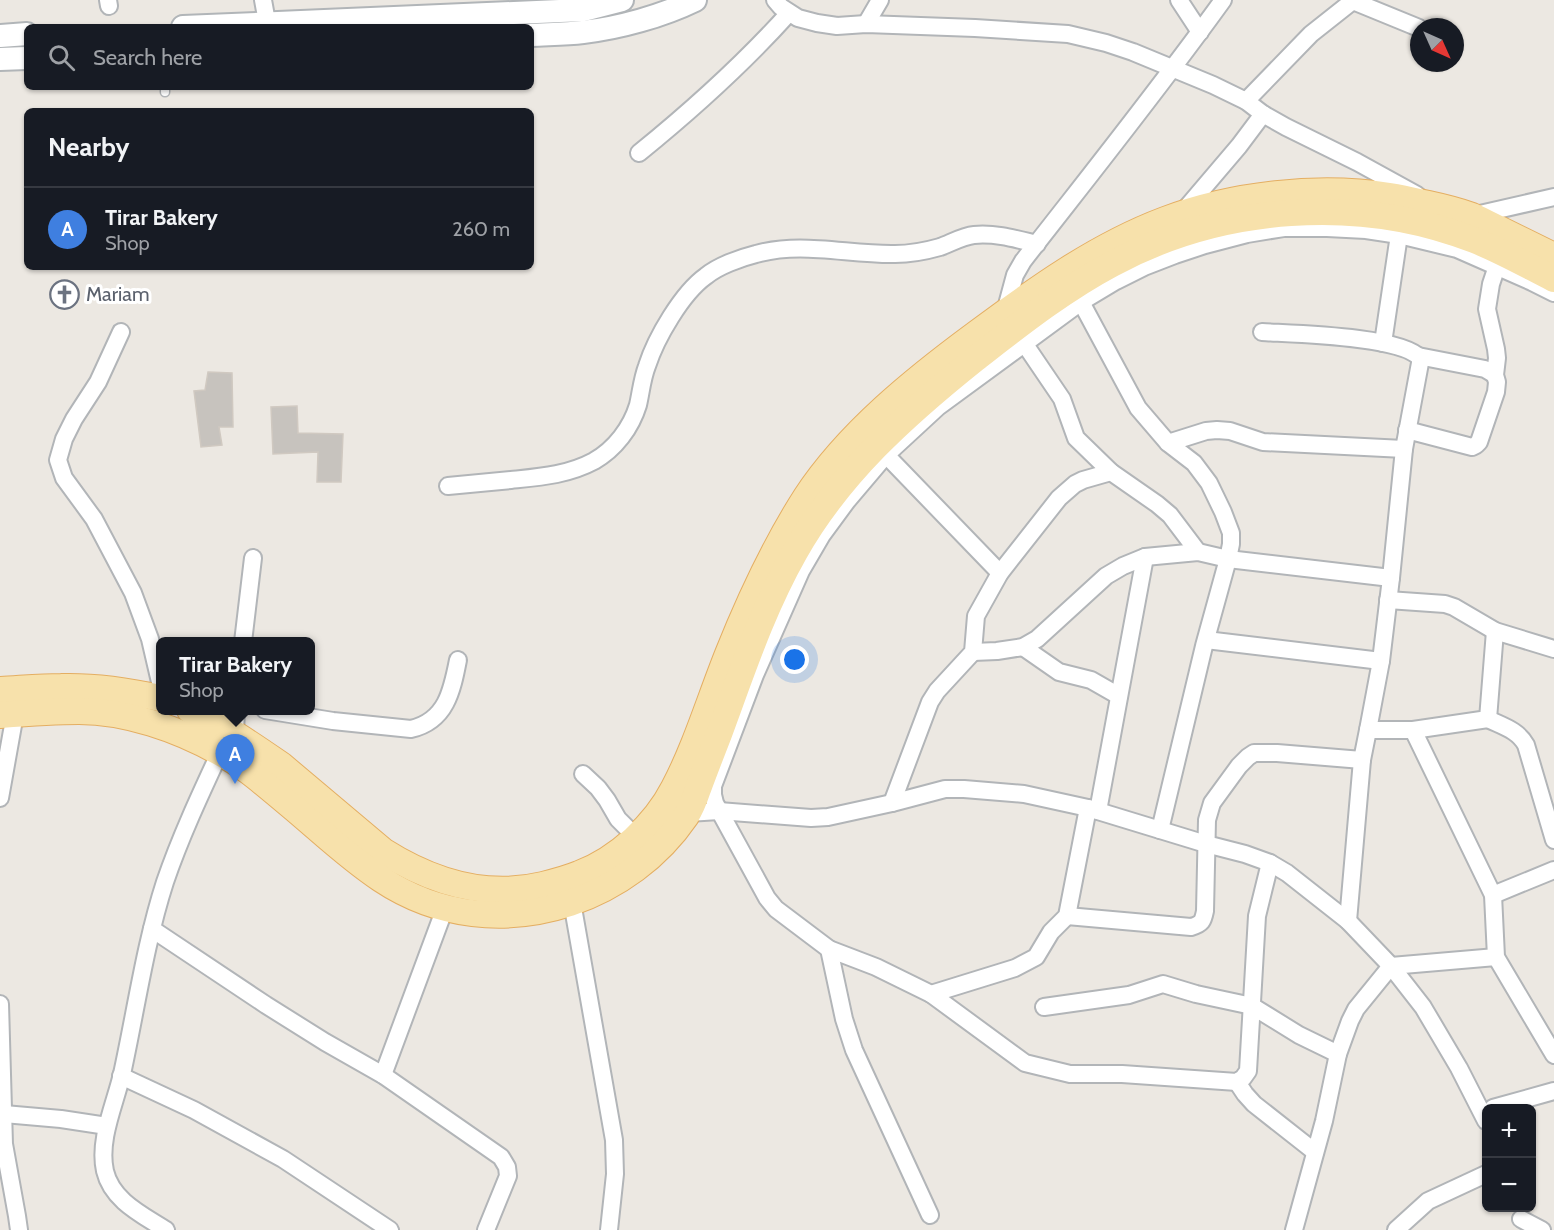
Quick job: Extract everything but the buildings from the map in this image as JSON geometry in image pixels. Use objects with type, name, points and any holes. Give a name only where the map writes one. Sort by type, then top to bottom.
[{"type":"main road","points":[[534,34],[583,21],[622,0]]},
{"type":"main road","points":[[244,24],[437,8],[621,25],[695,0]]},
{"type":"main road","points":[[0,36],[24,34]]},
{"type":"main road","points":[[0,59],[24,58]]},
{"type":"main road","points":[[1014,328],[1083,260],[1165,219],[1248,198],[1308,191],[1393,196],[1472,216],[1554,256]]},
{"type":"main road","points":[[198,715],[230,732],[280,765],[383,851],[402,863],[447,882],[466,887],[510,890],[564,880],[584,873],[632,841],[673,791],[747,606],[770,558],[809,493],[844,449],[908,387],[948,368],[1014,328],[1093,275],[1142,249],[1206,227],[1244,219],[1278,214],[1342,213],[1374,214],[1405,220],[1476,241],[1554,279]]},
{"type":"main road","points":[[230,732],[254,775],[348,855],[385,882],[421,900],[446,908],[478,914],[533,913],[572,902],[617,881],[644,863],[660,848],[690,810],[762,616],[798,547],[828,502],[861,462],[948,368]]},
{"type":"main road","points":[[0,690],[62,687],[153,691],[135,720]]},
{"type":"main road","points":[[7,715],[81,711],[158,724],[185,735],[230,732]]},
{"type":"main road","points":[[632,841],[644,863]]},
{"type":"street","points":[[263,0],[267,22]]},
{"type":"street","points":[[775,0],[798,18],[837,26],[866,24],[975,28],[1068,34],[1106,43],[1214,85],[1246,101],[1263,114],[1307,138],[1357,162],[1437,206]]},
{"type":"street","points":[[866,24],[880,0]]},
{"type":"street","points":[[1179,0],[1200,32]]},
{"type":"street","points":[[1198,552],[1170,515],[1111,472],[1076,438],[1062,399],[1014,328],[1015,275],[1023,261],[1223,0]]},
{"type":"street","points":[[1246,101],[1311,34],[1353,1],[1410,24]]},
{"type":"street","points":[[639,153],[726,77],[789,13]]},
{"type":"street","points":[[1180,215],[1263,114]]},
{"type":"street","points":[[1472,216],[1554,197]]},
{"type":"street","points":[[1270,863],[1257,916],[1248,1071],[1243,1078],[1237,1082],[1122,1074],[1070,1074],[1025,1063],[931,994],[876,967],[829,949],[776,909],[767,898],[719,811],[712,795],[712,786],[755,675],[801,571],[822,535],[886,455],[938,407],[1014,328],[1081,302],[1143,267],[1195,248],[1246,234],[1284,228],[1366,230],[1399,235],[1457,249],[1554,293]]},
{"type":"street","points":[[447,486],[549,476],[576,469],[595,460],[611,448],[632,421],[638,406],[647,365],[657,341],[676,309],[706,276],[753,254],[776,249],[803,248],[901,254],[940,246],[972,235],[1007,236],[1037,244]]},
{"type":"street","points":[[1383,343],[1399,235]]},
{"type":"street","points":[[1407,430],[1472,447],[1479,442],[1496,392],[1497,358],[1487,309],[1497,266]]},
{"type":"street","points":[[1081,302],[1138,408],[1168,442],[1194,462],[1209,483],[1231,533],[1228,559],[1160,830]]},
{"type":"street","points":[[121,332],[98,382],[74,419],[58,460],[64,478],[94,519],[133,593],[150,639],[153,691]]},
{"type":"street","points":[[1262,332],[1328,336],[1383,343],[1418,356],[1485,369],[1495,375]]},
{"type":"street","points":[[1348,921],[1362,760],[1381,661],[1404,449],[1420,363],[1418,356]]},
{"type":"street","points":[[1168,442],[1217,430],[1230,431],[1263,442],[1404,449]]},
{"type":"street","points":[[886,455],[1000,573]]},
{"type":"street","points":[[892,803],[930,702],[937,691],[973,652],[976,616],[1000,573],[1059,498],[1083,480],[1111,472]]},
{"type":"street","points":[[973,652],[1023,647],[1037,639],[1106,576],[1145,557],[1198,552],[1228,559],[1391,578]]},
{"type":"street","points":[[931,994],[1023,965],[1036,957],[1051,932],[1067,916],[1119,696],[1145,557]]},
{"type":"street","points":[[244,637],[253,558]]},
{"type":"street","points":[[1388,600],[1445,604],[1494,631],[1554,649]]},
{"type":"street","points":[[1488,719],[1494,631]]},
{"type":"street","points":[[1206,640],[1381,661]]},
{"type":"street","points":[[1023,647],[1059,672],[1090,680],[1119,696]]},
{"type":"street","points":[[292,715],[411,729],[422,727],[437,716],[452,691],[458,660]]},
{"type":"street","points":[[0,798],[7,715]]},
{"type":"street","points":[[1368,730],[1413,729],[1488,719],[1517,733],[1526,745],[1554,840]]},
{"type":"street","points":[[1413,729],[1493,896],[1496,957],[1554,1055]]},
{"type":"street","points":[[166,1230],[125,1202],[111,1187],[105,1171],[104,1158],[107,1126],[121,1076],[152,929],[165,884],[182,838],[230,732]]},
{"type":"street","points":[[1067,916],[1191,927],[1199,925],[1203,922],[1205,911],[1206,844],[1212,803],[1239,766],[1254,753],[1293,753],[1362,760]]},
{"type":"street","points":[[583,774],[607,800],[632,841]]},
{"type":"street","points":[[690,810],[712,786]]},
{"type":"street","points":[[690,810],[812,818],[828,817],[945,789],[1024,794],[1093,809],[1270,863],[1287,873],[1348,921],[1391,966],[1423,1007],[1482,1105]]},
{"type":"street","points":[[1493,896],[1554,870]]},
{"type":"street","points":[[572,902],[614,1140],[615,1174],[609,1230]]},
{"type":"street","points":[[383,1075],[446,908]]},
{"type":"street","points":[[152,929],[266,1005],[383,1075],[501,1157],[508,1176],[486,1230]]},
{"type":"street","points":[[829,949],[844,1019],[854,1050],[930,1215]]},
{"type":"street","points":[[1294,1230],[1324,1121],[1338,1054],[1356,1009],[1391,966],[1496,957]]},
{"type":"street","points":[[1044,1007],[1130,995],[1163,984],[1252,1006],[1299,1035],[1338,1054]]},
{"type":"street","points":[[0,1004],[4,1114],[2,1144],[19,1230]]},
{"type":"street","points":[[121,1076],[194,1110],[283,1159],[390,1230]]},
{"type":"street","points":[[1237,1082],[1254,1104],[1315,1152]]},
{"type":"street","points":[[1514,1104],[1554,1091]]},
{"type":"street","points":[[4,1114],[107,1126]]},
{"type":"street","points":[[1396,1230],[1428,1201],[1482,1176]]},
{"type":"street","points":[[1521,1219],[1542,1230]]},
{"type":"place","name":"Mariam","points":[[65,294]]},
{"type":"place","name":"Tirar Bakery","points":[[235,784]]}]
